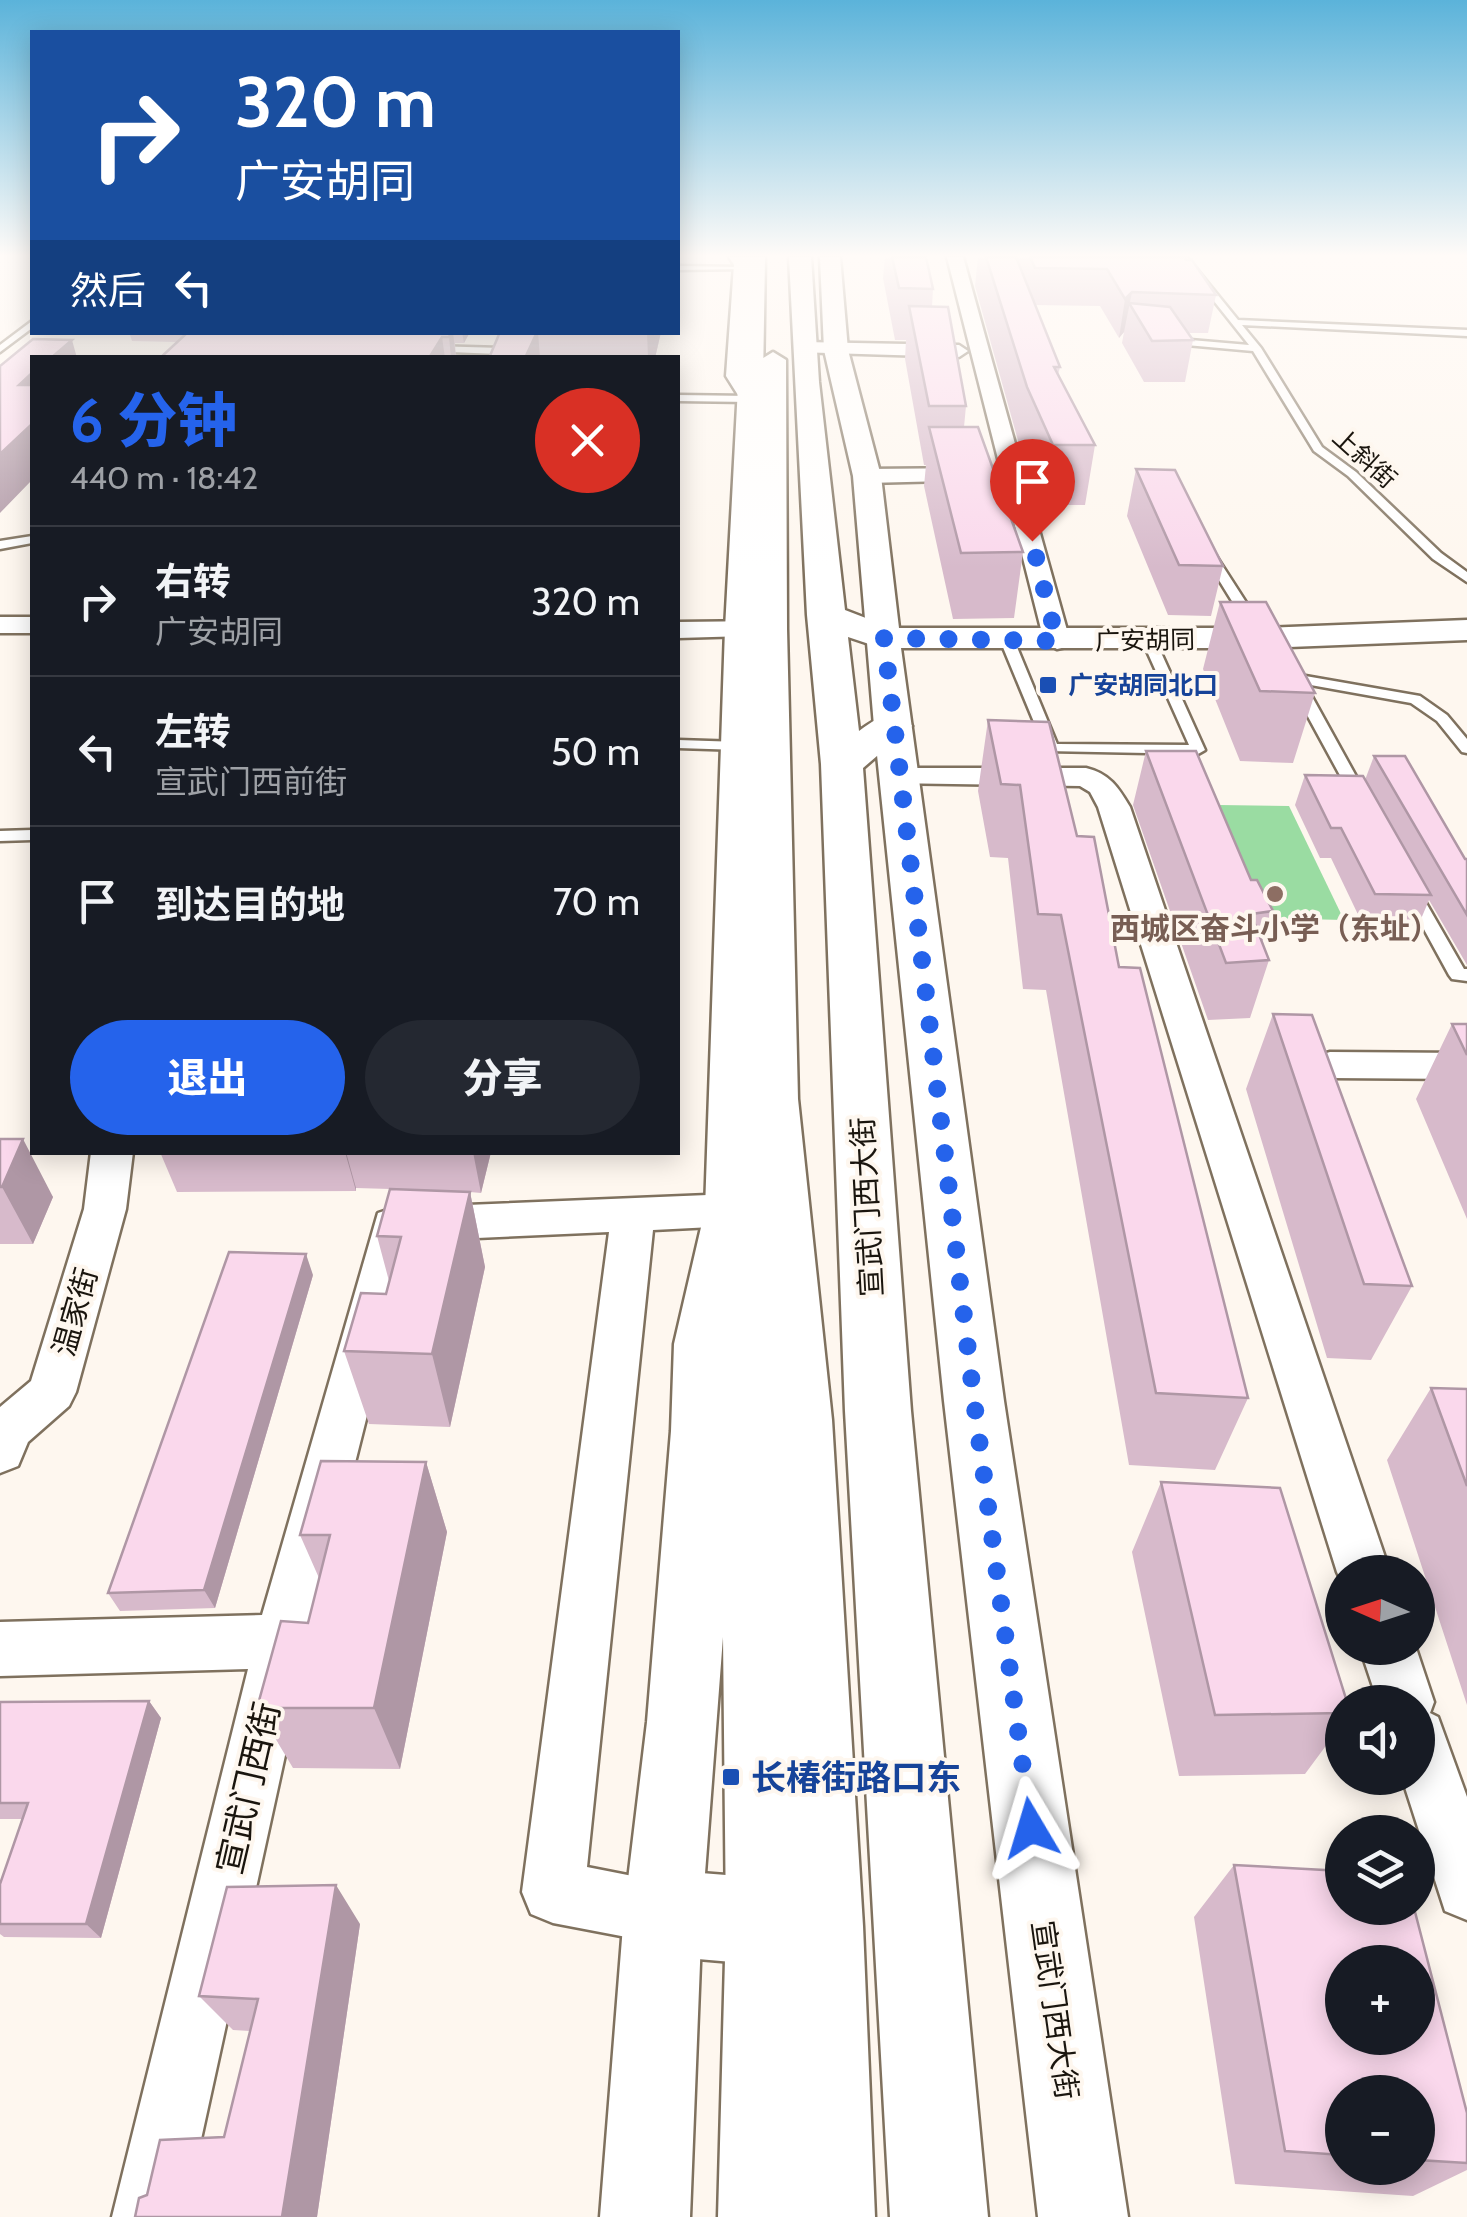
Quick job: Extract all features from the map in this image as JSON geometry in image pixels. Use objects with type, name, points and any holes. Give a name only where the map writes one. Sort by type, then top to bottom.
[{"type":"main road","points":[[761,399],[764,360]]},
{"type":"main road","name":"宣武门西大街","points":[[804,360],[825,615],[878,756],[880,1430],[939,2217]]},
{"type":"main road","points":[[825,615],[884,638]]},
{"type":"main road","points":[[755,629],[771,1099],[798,1420],[793,1925],[826,2217]]},
{"type":"main road","points":[[732,1210],[771,1099]]},
{"type":"main road","points":[[663,1913],[793,1925]]},
{"type":"street","points":[[645,2217],[663,1913],[683,1722],[702,1431],[703,1344],[732,1210],[740,746],[755,629],[761,399],[757,360]]},
{"type":"street","name":"宣武门西大街","points":[[839,360],[867,476],[884,638],[878,756],[974,1401],[1082,2217]]},
{"type":"street","points":[[984,360],[1057,641]]},
{"type":"street","points":[[867,476],[1016,474]]},
{"type":"street","points":[[0,624],[30,625]]},
{"type":"street","points":[[680,630],[755,629]]},
{"type":"street","name":"广安胡同","points":[[884,638],[1268,645],[1467,630]]},
{"type":"street","points":[[878,756],[1086,777],[1102,786],[1114,807],[1358,1555]]},
{"type":"street","points":[[1330,1066],[1467,1066]]},
{"type":"street","name":"温家街","points":[[0,1451],[9,1428],[52,1392],[105,1209],[112,1155]]},
{"type":"street","points":[[732,1210],[748,1295],[793,1925],[763,2217]]},
{"type":"street","name":"宣武门西街","points":[[148,2217],[282,1641],[394,1226],[732,1210]]},
{"type":"street","points":[[633,1212],[553,1892],[663,1913]]},
{"type":"street","points":[[0,1648],[282,1641]]},
{"type":"street","points":[[1435,1790],[1467,1889]]},
{"type":"lane","name":"上斜街","points":[[1264,360],[1318,449],[1352,474],[1436,556],[1467,578]]},
{"type":"lane","points":[[680,398],[761,399]]},
{"type":"lane","points":[[1,541],[30,540]]},
{"type":"lane","points":[[1200,540],[1268,645]]},
{"type":"lane","points":[[1007,640],[1051,748],[1198,750],[1149,640]]},
{"type":"lane","points":[[1371,818],[1289,672],[1414,700],[1442,718],[1467,749]]},
{"type":"lane","points":[[680,744],[740,746]]},
{"type":"lane","points":[[0,836],[30,836]]},
{"type":"lane","points":[[1400,870],[1458,975],[1467,975]]},
{"type":"green space","points":[[1219,805],[1289,806],[1344,920],[1265,918]]},
{"type":"building","points":[[7,360],[30,360],[30,375],[19,385],[30,385],[30,426],[0,454],[0,366]]},
{"type":"building","points":[[920,360],[958,360],[966,406],[929,406]]},
{"type":"building","points":[[1019,360],[1057,360],[1060,367],[1054,367],[1095,445],[1053,445]]},
{"type":"building","points":[[929,427],[978,427],[1023,552],[961,553]]},
{"type":"building","points":[[1136,469],[1175,470],[1223,566],[1179,565]]},
{"type":"building","points":[[1220,602],[1266,602],[1315,693],[1260,691]]},
{"type":"building","points":[[988,720],[1049,722],[1077,836],[1094,837],[1119,967],[1140,968],[1248,1398],[1156,1393],[1061,915],[1038,914],[1020,785],[1001,784]]},
{"type":"building","points":[[1146,751],[1196,751],[1251,880],[1257,880],[1273,911],[1251,914],[1269,960],[1226,963]]},
{"type":"building","points":[[1374,756],[1405,756],[1467,859],[1467,915]]},
{"type":"building","points":[[1305,775],[1363,776],[1431,895],[1375,894],[1341,828],[1331,828]]},
{"type":"building","points":[[1273,1014],[1312,1015],[1412,1286],[1364,1284]]},
{"type":"building","points":[[1452,1024],[1467,1024],[1467,1055]]},
{"type":"building","points":[[0,1139],[23,1139],[2,1187],[0,1187]]},
{"type":"building","points":[[390,1189],[470,1192],[432,1354],[344,1351],[361,1293],[386,1294],[401,1237],[377,1236]]},
{"type":"building","points":[[229,1252],[306,1254],[204,1590],[108,1593]]},
{"type":"building","points":[[1431,1388],[1467,1389],[1467,1486]]},
{"type":"building","points":[[321,1461],[426,1462],[374,1708],[257,1708],[281,1621],[308,1623],[330,1535],[300,1535]]},
{"type":"building","points":[[1161,1482],[1280,1488],[1325,1632],[1325,1665],[1335,1665],[1342,1685],[1325,1685],[1325,1713],[1215,1715]]},
{"type":"building","points":[[149,1701],[86,1924],[0,1924],[0,1884],[28,1803],[0,1803],[0,1702]]},
{"type":"building","points":[[1234,1865],[1325,1870],[1325,1925],[1418,1925],[1424,1945],[1325,1945],[1325,2055],[1435,2055],[1435,1989],[1467,2113],[1467,2163],[1435,2161],[1435,2075],[1325,2075],[1325,2154],[1285,2151]]},
{"type":"building","points":[[336,1885],[282,2217],[135,2217],[139,2198],[147,2195],[160,2140],[224,2137],[258,1999],[199,1996],[227,1887]]},
{"type":"place","name":"广安胡同北口","points":[[1048,685]]},
{"type":"place","name":"西城区奋斗小学（东址）","points":[[1275,894]]},
{"type":"place","name":"长椿街路口东","points":[[731,1777]]},
{"type":"route","points":[[1031,1828],[974,1401],[884,638],[1057,641],[1032,541]]}]
